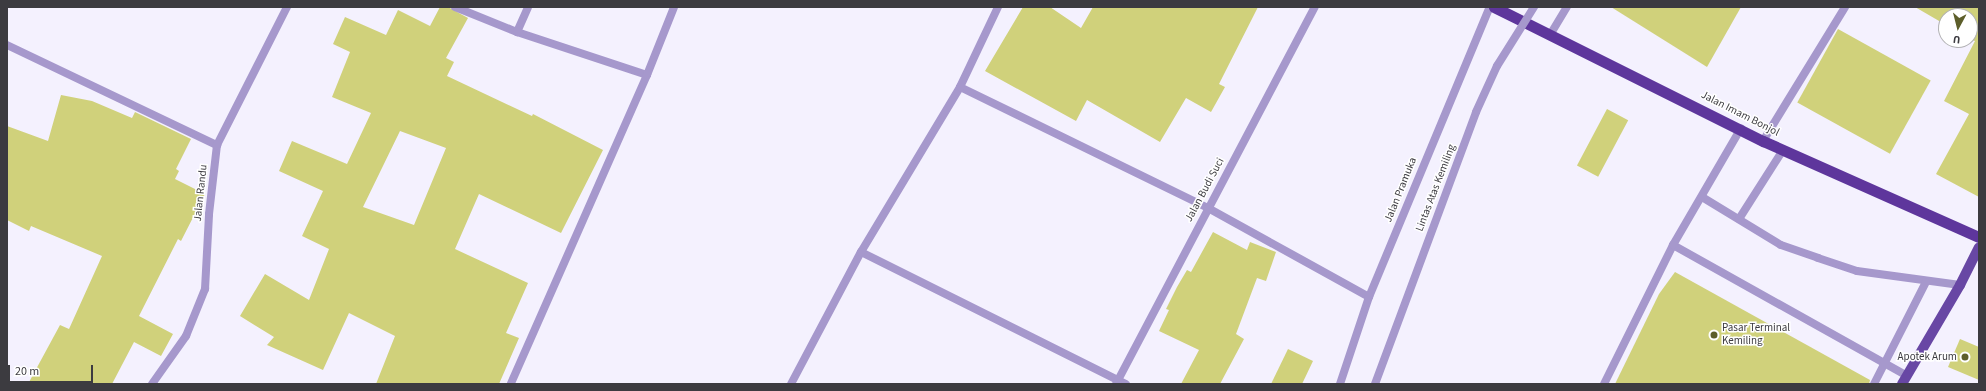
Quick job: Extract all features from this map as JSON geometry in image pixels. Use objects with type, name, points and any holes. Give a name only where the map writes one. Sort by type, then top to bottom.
[{"type":"highway","name":"Jalan Imam Bonjol","points":[[1494,7],[1741,128],[1763,141],[1979,237]]},
{"type":"main road","points":[[1904,380],[1960,285],[1979,247]]},
{"type":"street","name":"Jalan Randu","points":[[152,384],[186,336],[205,288],[208,214],[217,144],[287,7]]},
{"type":"street","points":[[455,7],[517,32],[647,75]]},
{"type":"street","points":[[517,32],[528,7]]},
{"type":"street","points":[[511,384],[647,75],[674,7]]},
{"type":"street","points":[[791,384],[861,252],[960,87],[998,7]]},
{"type":"street","name":"Jalan Budi Suci","points":[[1117,382],[1315,7]]},
{"type":"street","name":"Jalan Pramuka","points":[[1340,384],[1369,297],[1490,7]]},
{"type":"street","name":"Lintas Atas Kemiling","points":[[1375,384],[1476,112],[1497,66],[1534,7]]},
{"type":"street","points":[[1550,35],[1567,7]]},
{"type":"street","points":[[1763,141],[1845,7]]},
{"type":"street","points":[[7,45],[217,144]]},
{"type":"street","points":[[960,87],[1208,208],[1369,297]]},
{"type":"street","points":[[1604,384],[1673,245],[1741,128]]},
{"type":"street","points":[[1739,219],[1782,150]]},
{"type":"street","points":[[1702,197],[1781,245],[1818,258],[1857,271],[1926,282],[1960,285]]},
{"type":"street","points":[[1673,245],[1884,365],[1904,380]]},
{"type":"street","points":[[861,252],[1117,382],[1126,384]]},
{"type":"street","points":[[1874,384],[1926,282]]},
{"type":"building","points":[[440,7],[448,7],[468,18],[446,58],[454,62],[447,76],[532,116],[533,114],[603,150],[561,233],[479,194],[455,249],[528,283],[506,333],[519,338],[499,384],[376,384],[395,336],[349,313],[323,370],[267,345],[274,337],[240,316],[265,274],[309,300],[329,249],[302,236],[323,191],[279,171],[292,141],[347,164],[371,113],[332,97],[350,52],[333,44],[345,17],[386,35],[398,10],[430,26]],"holes":[[[400,131],[446,148],[414,225],[363,207]]]},
{"type":"building","points":[[1023,7],[1050,7],[1081,28],[1093,7],[1258,7],[1219,84],[1225,87],[1211,112],[1186,98],[1160,142],[1087,100],[1076,121],[985,71]]},
{"type":"building","points":[[1611,7],[1741,7],[1707,67]]},
{"type":"building","points":[[1915,7],[1979,7],[1979,197],[1936,174],[1969,114],[1944,101],[1971,48],[1978,48],[1978,8],[1938,8],[1938,20]]},
{"type":"building","points":[[1838,29],[1931,80],[1890,154],[1797,102]]},
{"type":"building","points":[[61,95],[92,101],[132,118],[135,112],[191,139],[176,169],[179,171],[175,179],[205,194],[181,241],[178,239],[139,316],[173,334],[161,356],[134,342],[112,384],[28,384],[60,325],[69,329],[102,256],[31,226],[29,231],[7,220],[7,126],[48,141]]},
{"type":"building","points":[[1607,109],[1628,120],[1598,177],[1577,166]]},
{"type":"building","points":[[1213,232],[1247,250],[1250,242],[1276,252],[1266,281],[1257,278],[1236,334],[1244,339],[1220,384],[1181,384],[1199,350],[1159,331],[1169,310],[1166,309],[1177,287],[1187,270],[1191,272]]},
{"type":"building","name":"Pasar Terminal Kemiling","points":[[1675,272],[1870,380],[1869,384],[1615,384],[1659,294]]},
{"type":"building","name":"Apotek Arum","points":[[1960,339],[1979,347],[1979,380],[1948,367]]},
{"type":"building","points":[[1288,349],[1313,361],[1302,384],[1271,384]]},
{"type":"place","name":"Pasar Terminal Kemiling","points":[[1714,335]]},
{"type":"place","name":"Apotek Arum","points":[[1965,357]]}]
